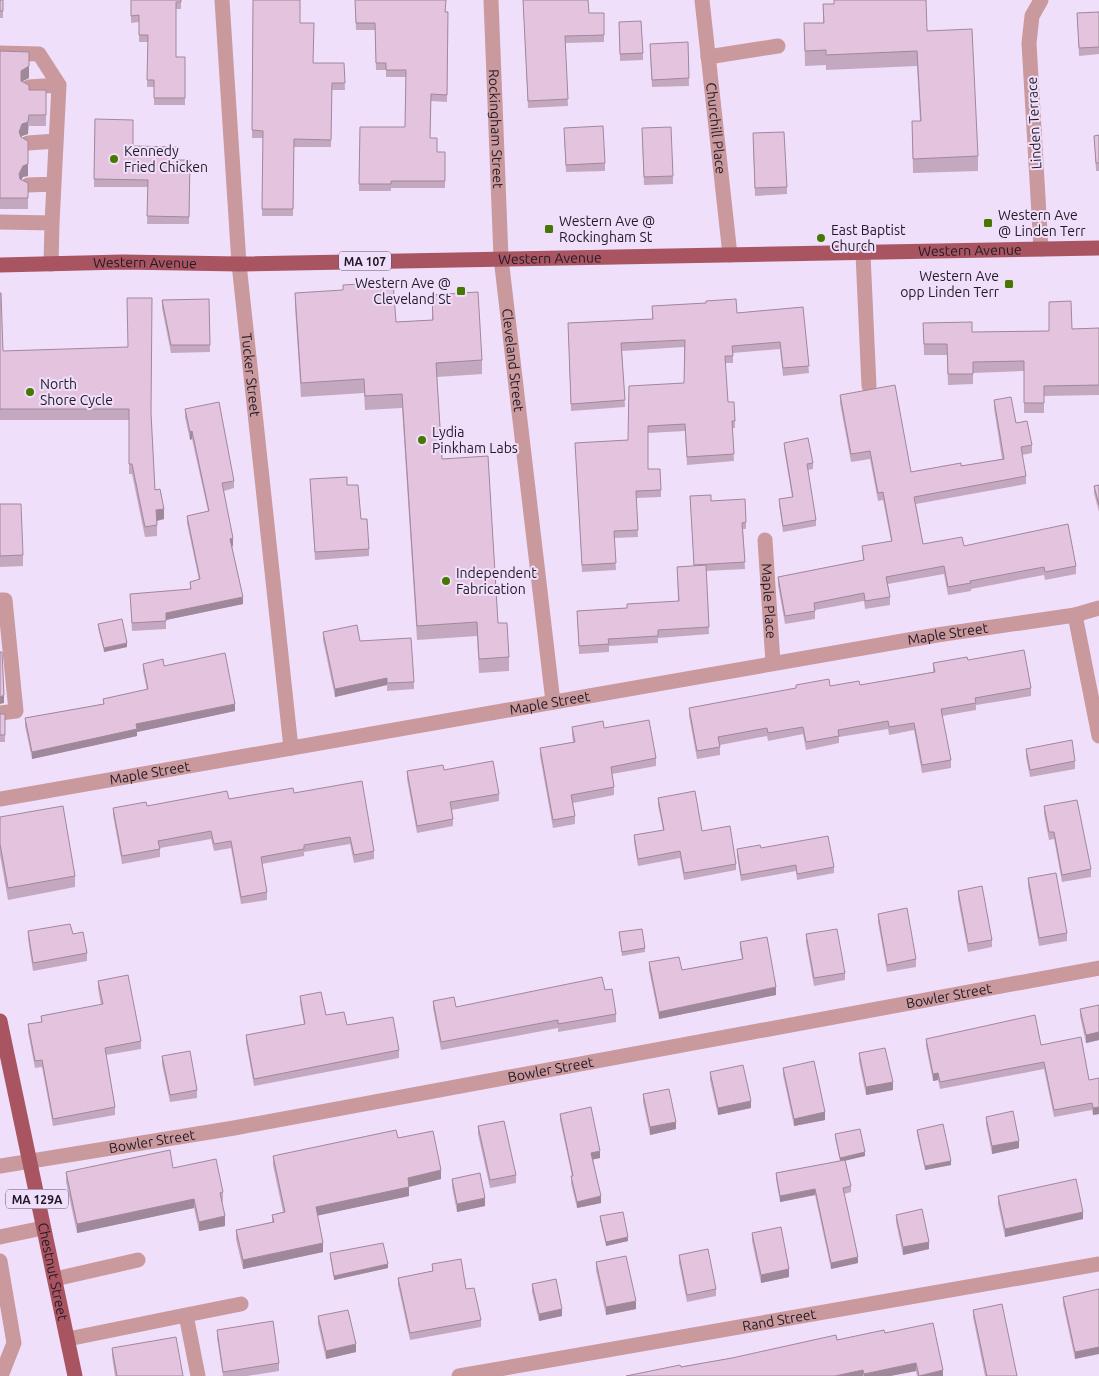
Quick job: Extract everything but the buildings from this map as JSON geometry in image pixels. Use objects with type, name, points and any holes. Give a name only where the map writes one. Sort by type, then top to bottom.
[{"type":"main road","name":"Western Avenue","points":[[0,265],[239,264],[502,258],[863,254],[1099,248]]},
{"type":"main road","name":"Chestnut Street","points":[[0,1021],[75,1376]]},
{"type":"street","name":"Tucker Street","points":[[222,0],[239,264],[291,748]]},
{"type":"street","name":"Rockingham Street","points":[[491,0],[502,258]]},
{"type":"street","name":"Churchill Place","points":[[702,0],[730,255]]},
{"type":"street","name":"Linden Terrace","points":[[1041,0],[1032,16],[1029,43],[1041,249]]},
{"type":"street","points":[[708,57],[778,46]]},
{"type":"street","points":[[0,53],[39,54],[59,85],[51,264]]},
{"type":"street","points":[[29,86],[59,85]]},
{"type":"street","points":[[28,142],[56,141]]},
{"type":"street","points":[[28,185],[54,184]]},
{"type":"street","points":[[0,222],[52,223]]},
{"type":"street","points":[[863,254],[869,386]]},
{"type":"street","name":"Cleveland Street","points":[[502,258],[553,702]]},
{"type":"street","name":"Maple Place","points":[[765,540],[773,663]]},
{"type":"street","points":[[0,600],[5,600],[16,712],[0,713]]},
{"type":"street","name":"Maple Street","points":[[0,799],[773,663],[937,635],[1076,615],[1099,608]]},
{"type":"street","points":[[1076,615],[1099,736]]},
{"type":"street","name":"Bowler Street","points":[[0,1166],[234,1128],[1099,968]]},
{"type":"street","points":[[0,1237],[43,1228]]},
{"type":"street","points":[[55,1279],[138,1260]]},
{"type":"street","points":[[0,1261],[14,1343],[1,1376]]},
{"type":"street","name":"Rand Street","points":[[459,1376],[1099,1264]]},
{"type":"street","points":[[68,1339],[241,1304]]},
{"type":"street","points":[[186,1315],[198,1376]]},
{"type":"place","name":"Kennedy Fried Chicken","points":[[114,159]]},
{"type":"place","name":"Western Ave @ Linden Terr","points":[[988,223]]},
{"type":"place","name":"Western Ave @ Rockingham St","points":[[549,229]]},
{"type":"place","name":"East Baptist Church","points":[[821,238]]},
{"type":"place","name":"Western Ave opp Linden Terr","points":[[1009,284]]},
{"type":"place","name":"Western Ave @ Cleveland St","points":[[461,291]]},
{"type":"place","name":"North Shore Cycle","points":[[30,392]]},
{"type":"place","name":"Lydia Pinkham Labs","points":[[422,440]]},
{"type":"place","name":"Independent Fabrication","points":[[446,581]]}]
